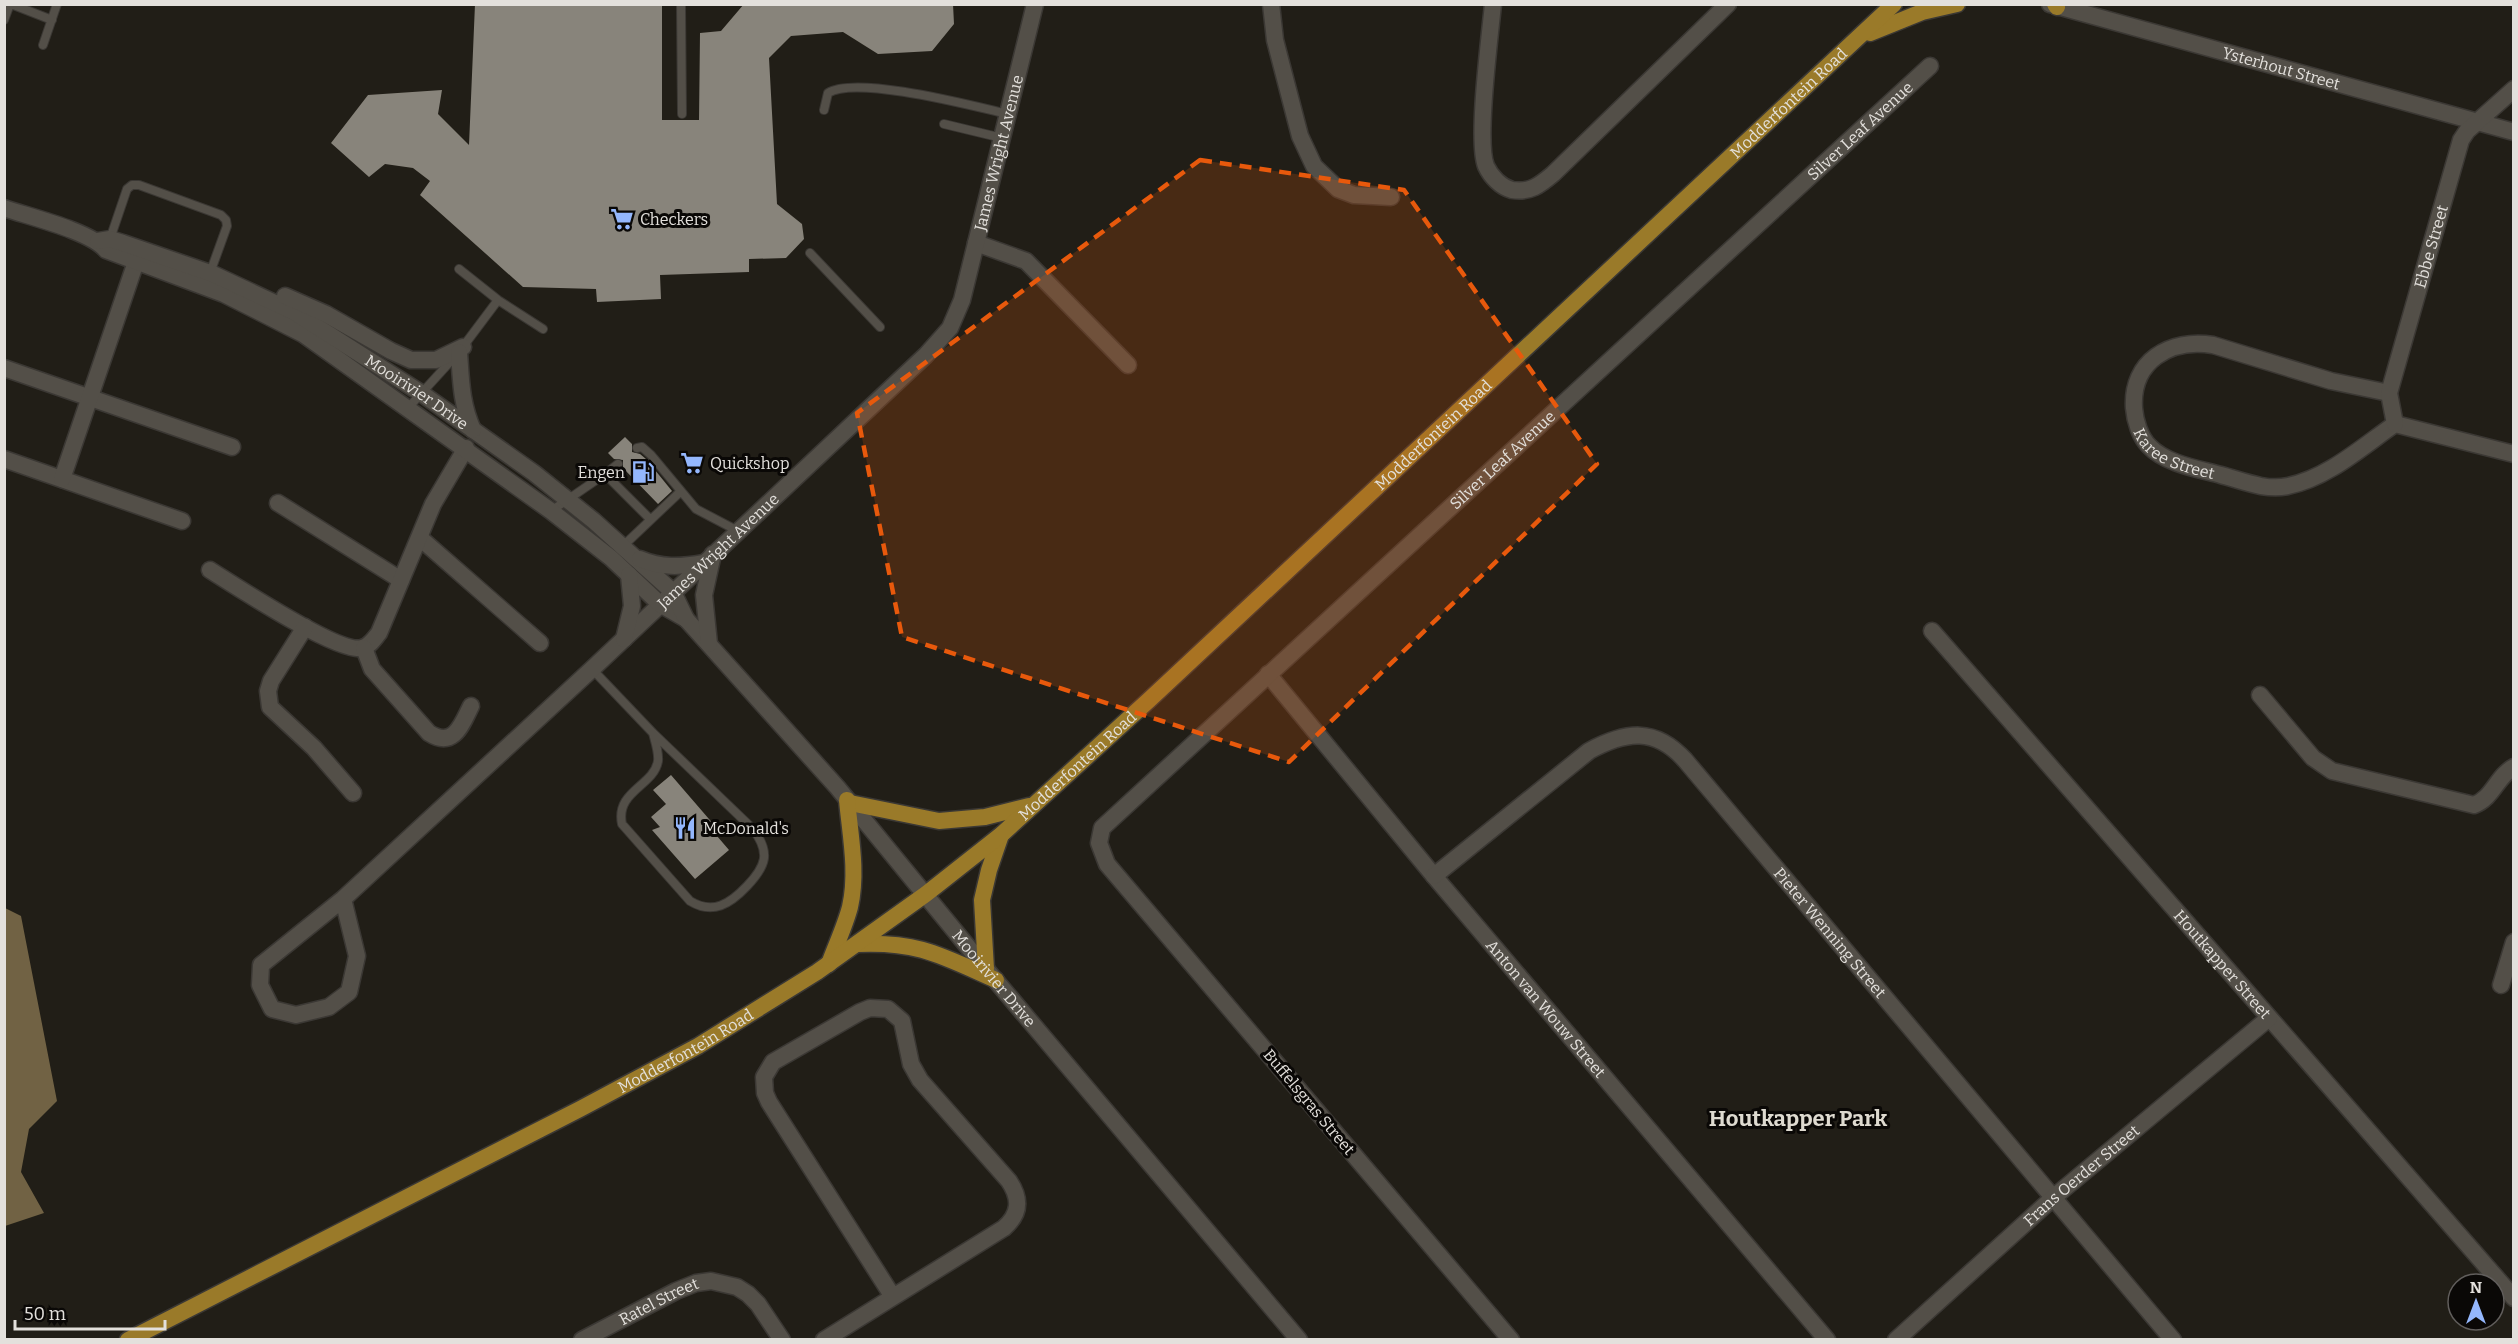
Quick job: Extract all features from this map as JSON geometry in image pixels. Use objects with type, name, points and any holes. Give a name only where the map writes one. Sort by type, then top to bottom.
[{"type":"main road","name":"Modderfontein Road","points":[[128,1340],[599,1099],[737,1023],[829,964],[926,894],[1002,834],[1894,4]]},
{"type":"main road","points":[[1858,38],[1922,12],[1957,4]]},
{"type":"main road","points":[[829,964],[849,908],[852,889],[849,801],[939,821],[985,817],[1033,805]]},
{"type":"main road","points":[[857,944],[899,944],[918,947],[991,975],[982,900],[989,870],[1002,834]]},
{"type":"street","name":"James Wright Avenue","points":[[343,899],[357,957],[349,992],[328,1007],[296,1015],[272,1009],[260,985],[261,965],[343,899],[592,669],[926,355],[950,328],[962,300],[1035,4]]},
{"type":"street","points":[[1271,4],[1275,40],[1297,126],[1306,153],[1314,166],[1338,189],[1353,195],[1391,197]]},
{"type":"street","points":[[1493,4],[1483,129],[1485,164],[1494,178],[1506,188],[1520,191],[1531,190],[1553,174],[1728,4]]},
{"type":"street","name":"Ysterhout Street","points":[[2054,5],[2514,132]]},
{"type":"street","name":"Silver Leaf Avenue","points":[[1107,864],[1099,843],[1102,828],[1106,823],[1930,66]]},
{"type":"street","name":"Ebbe Street","points":[[2395,424],[2389,393],[2456,154],[2461,140],[2477,122],[2514,89]]},
{"type":"street","name":"Mooirivier Drive","points":[[4,208],[104,240],[106,250],[138,255],[212,274],[302,316],[421,393],[569,500],[622,553],[629,575],[660,604],[686,619],[849,801],[991,975],[1299,1340]]},
{"type":"street","points":[[976,243],[1026,261],[1128,365]]},
{"type":"street","points":[[62,479],[138,255]]},
{"type":"street","name":"Mooirivier Drive","points":[[138,255],[239,300],[303,334],[551,510],[622,553],[673,592],[686,619]]},
{"type":"street","points":[[212,274],[239,277],[313,308],[411,360],[436,360],[461,349],[465,412],[474,433]]},
{"type":"street","name":"Karee Street","points":[[2389,393],[2341,384],[2213,345],[2196,343],[2179,345],[2163,351],[2152,360],[2137,380],[2133,395],[2140,432],[2149,447],[2178,462],[2256,485],[2273,487],[2304,481],[2333,466],[2395,424]]},
{"type":"street","points":[[4,368],[232,447]]},
{"type":"street","points":[[2395,424],[2514,453]]},
{"type":"street","points":[[210,570],[305,627],[341,645],[354,649],[364,648],[379,633],[434,504],[465,448]]},
{"type":"street","points":[[4,459],[182,521]]},
{"type":"street","points":[[278,502],[401,580]]},
{"type":"street","points":[[420,538],[540,643]]},
{"type":"street","points":[[622,553],[662,566],[682,567],[708,559],[704,596],[710,644]]},
{"type":"street","points":[[624,639],[632,606],[629,575]]},
{"type":"street","points":[[305,627],[271,681],[268,691],[270,707],[314,748],[353,793]]},
{"type":"street","name":"Houtkapper Street","points":[[1932,631],[2514,1298]]},
{"type":"street","points":[[364,648],[372,669],[429,733],[436,737],[451,736],[456,733],[471,706]]},
{"type":"street","name":"Anton van Wouw Street","points":[[1268,674],[1434,876],[1827,1340]]},
{"type":"street","points":[[2260,695],[2313,758],[2322,766],[2340,774],[2474,805],[2483,801],[2505,772],[2514,767]]},
{"type":"street","name":"Pieter Wenning Street","points":[[1434,876],[1589,751],[1604,743],[1635,735],[1663,741],[1685,760],[2173,1340]]},
{"type":"street","name":"Buffelsgras Street","points":[[1107,864],[1511,1340]]},
{"type":"street","points":[[2501,985],[2514,942]]},
{"type":"street","points":[[824,1340],[1004,1228],[1016,1214],[1017,1198],[1009,1181],[913,1071],[905,1028],[896,1014],[888,1009],[870,1008],[773,1062],[764,1077],[765,1093],[892,1297]]},
{"type":"street","name":"Frans Oerder Street","points":[[1896,1340],[2054,1197],[2269,1018]]},
{"type":"street","name":"Ratel Street","points":[[582,1340],[696,1283],[711,1281],[737,1287],[758,1304],[782,1340]]},
{"type":"lane","points":[[4,20],[10,4],[52,20]]},
{"type":"lane","points":[[43,45],[57,4]]},
{"type":"lane","points":[[681,4],[682,114]]},
{"type":"lane","points":[[824,110],[828,93],[841,88],[892,90],[1008,114]]},
{"type":"lane","points":[[944,124],[1002,138]]},
{"type":"lane","points":[[104,240],[127,189],[132,185],[139,185],[221,214],[226,220],[227,226],[212,274]]},
{"type":"lane","points":[[810,253],[880,327]]},
{"type":"lane","points":[[459,269],[498,300],[543,329]]},
{"type":"lane","points":[[408,408],[461,349],[498,300]]},
{"type":"lane","points":[[637,448],[642,447],[651,455],[680,492],[696,508],[738,531]]},
{"type":"lane","points":[[551,510],[569,500],[618,464]]},
{"type":"lane","points":[[605,474],[650,519]]},
{"type":"lane","points":[[622,553],[650,519],[680,492]]},
{"type":"lane","points":[[592,669],[762,840],[765,853],[760,872],[737,896],[720,907],[710,909],[699,907],[690,901],[622,824],[621,810],[624,802],[655,768],[657,753],[653,732]]},
{"type":"highlighted area","points":[[1200,160],[1404,190],[1597,464],[1289,762],[902,637],[857,413]]},
{"type":"shaded area","points":[[5,908],[21,916],[57,1101],[29,1129],[21,1172],[44,1213],[5,1226]]},
{"type":"building","points":[[475,4],[662,4],[662,120],[699,120],[700,33],[721,31],[744,4],[953,4],[954,24],[932,51],[878,54],[843,32],[791,36],[769,58],[777,204],[802,224],[804,239],[786,258],[749,259],[749,272],[660,275],[661,299],[597,302],[596,289],[523,287],[420,195],[430,181],[413,168],[385,164],[369,177],[331,143],[368,95],[442,90],[438,114],[469,145]]},
{"type":"building","points":[[625,437],[632,444],[632,452],[646,459],[672,491],[658,504],[623,468],[623,460],[614,459],[608,453]]},
{"type":"building","name":"McDonald's","points":[[671,775],[715,826],[711,829],[729,850],[695,879],[652,830],[660,827],[651,817],[666,804],[653,790]]},
{"type":"place","name":"Checkers","points":[[622,219]]},
{"type":"place","name":"Quickshop","points":[[692,463]]},
{"type":"place","name":"Engen","points":[[643,472]]},
{"type":"place","name":"McDonald's","points":[[685,828]]},
{"type":"district","name":"Houtkapper Park","points":[[1798,1118]]}]
